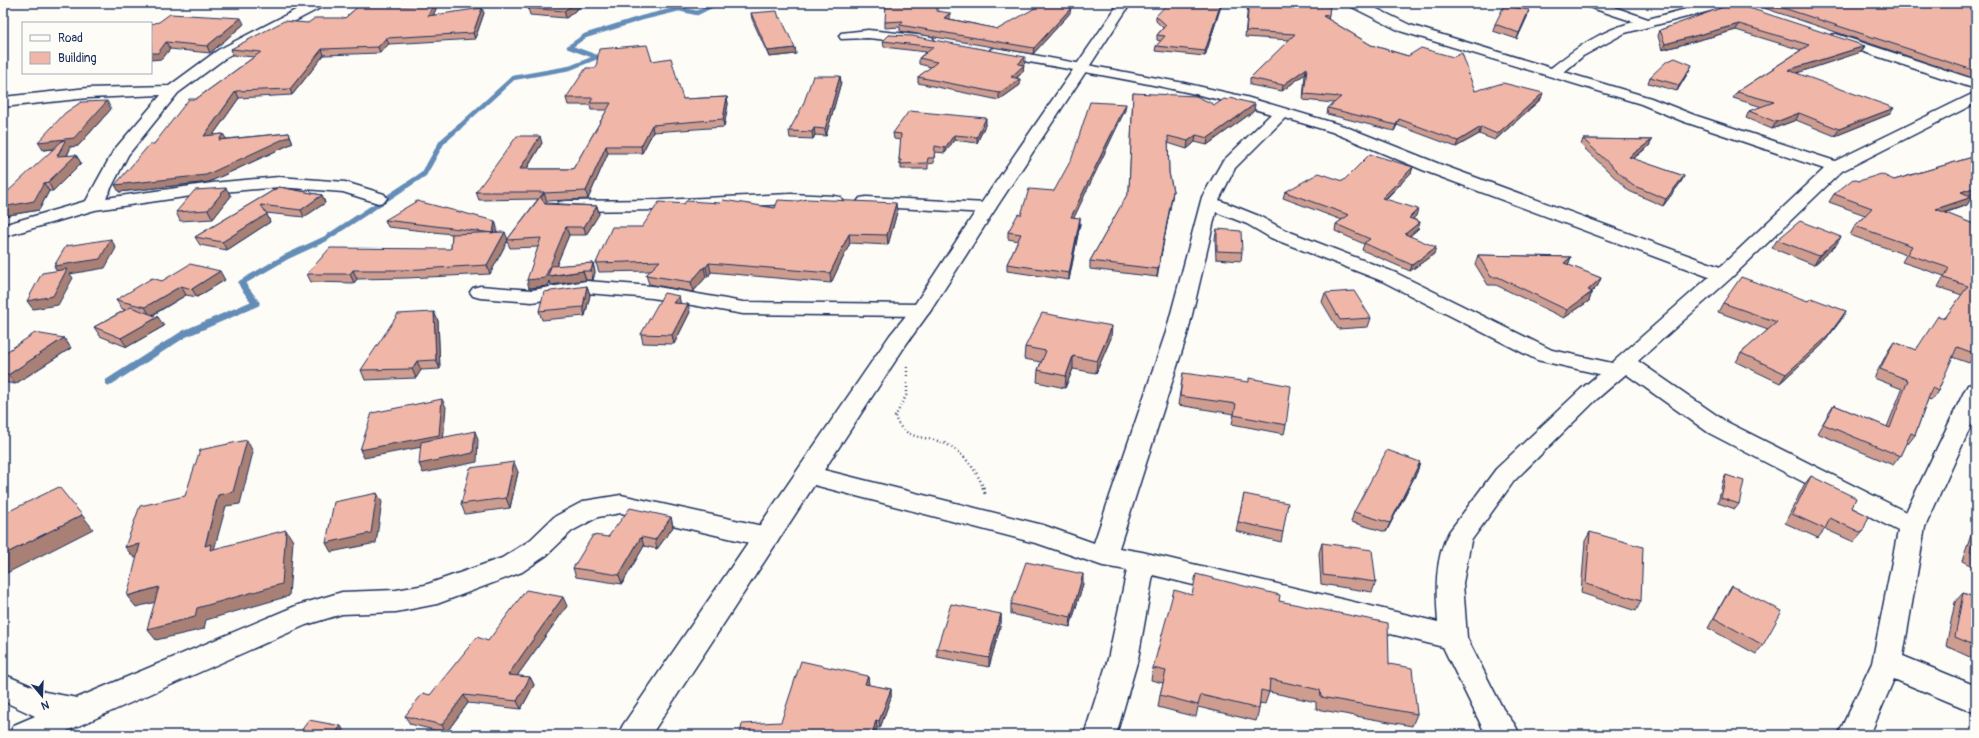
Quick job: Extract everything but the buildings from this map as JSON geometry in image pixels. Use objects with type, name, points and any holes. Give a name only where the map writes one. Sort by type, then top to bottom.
[{"type":"street","points":[[93,205],[120,154],[173,90],[223,53],[319,3]]},
{"type":"street","points":[[634,735],[898,340],[921,310],[987,208],[1125,3]]},
{"type":"street","points":[[1590,3],[1648,23]]},
{"type":"street","points":[[1554,73],[1578,54],[1620,30],[1724,3]]},
{"type":"street","points":[[1360,4],[1405,28],[1646,101],[1688,118],[1836,167]]},
{"type":"street","points":[[1821,32],[1976,85]]},
{"type":"street","points":[[846,36],[868,34],[891,35],[943,43]]},
{"type":"street","points":[[985,50],[1184,87],[1282,112],[1338,129],[1436,169],[1723,275]]},
{"type":"street","points":[[3,102],[57,94],[102,91],[173,90]]},
{"type":"street","points":[[1504,735],[1492,719],[1453,638],[1448,583],[1458,539],[1505,475],[1588,394],[1723,275],[1836,167],[1972,103]]},
{"type":"street","points":[[1103,556],[1177,332],[1215,187],[1228,166],[1282,112]]},
{"type":"street","points":[[3,231],[93,205],[212,188],[279,182],[345,187],[378,198]]},
{"type":"street","points":[[554,206],[661,206],[791,199],[987,208]]},
{"type":"street","points":[[1210,203],[1253,220],[1278,234],[1389,277],[1545,355],[1621,366],[1717,427],[1912,527]]},
{"type":"street","points":[[480,292],[532,296],[586,288],[652,292],[742,308],[921,310]]},
{"type":"street","points":[[1854,735],[1887,663],[1912,527],[1976,390]]},
{"type":"street","points":[[808,475],[995,524],[1043,535],[1103,556],[1142,562],[1453,638]]},
{"type":"street","points":[[25,735],[81,712],[298,616],[342,603],[396,601],[428,596],[512,565],[538,548],[563,524],[593,508],[621,504],[767,537]]},
{"type":"street","points":[[1100,735],[1123,659],[1142,562]]},
{"type":"street","points":[[1887,663],[1976,700]]},
{"type":"street","points":[[3,687],[41,705],[81,712]]},
{"type":"path","points":[[898,340],[907,367],[908,380],[907,394],[895,417],[897,424],[904,431],[921,438],[948,444],[977,472],[995,524]]},
{"type":"waterway","points":[[458,128],[513,78],[570,68],[597,57],[569,47],[585,36],[642,18],[679,9],[697,13],[717,3]]},
{"type":"waterway","points":[[244,288],[241,283],[286,257],[325,239],[424,174],[442,142],[459,127]]},
{"type":"waterway","points":[[109,382],[184,334],[256,303],[244,287]]}]
